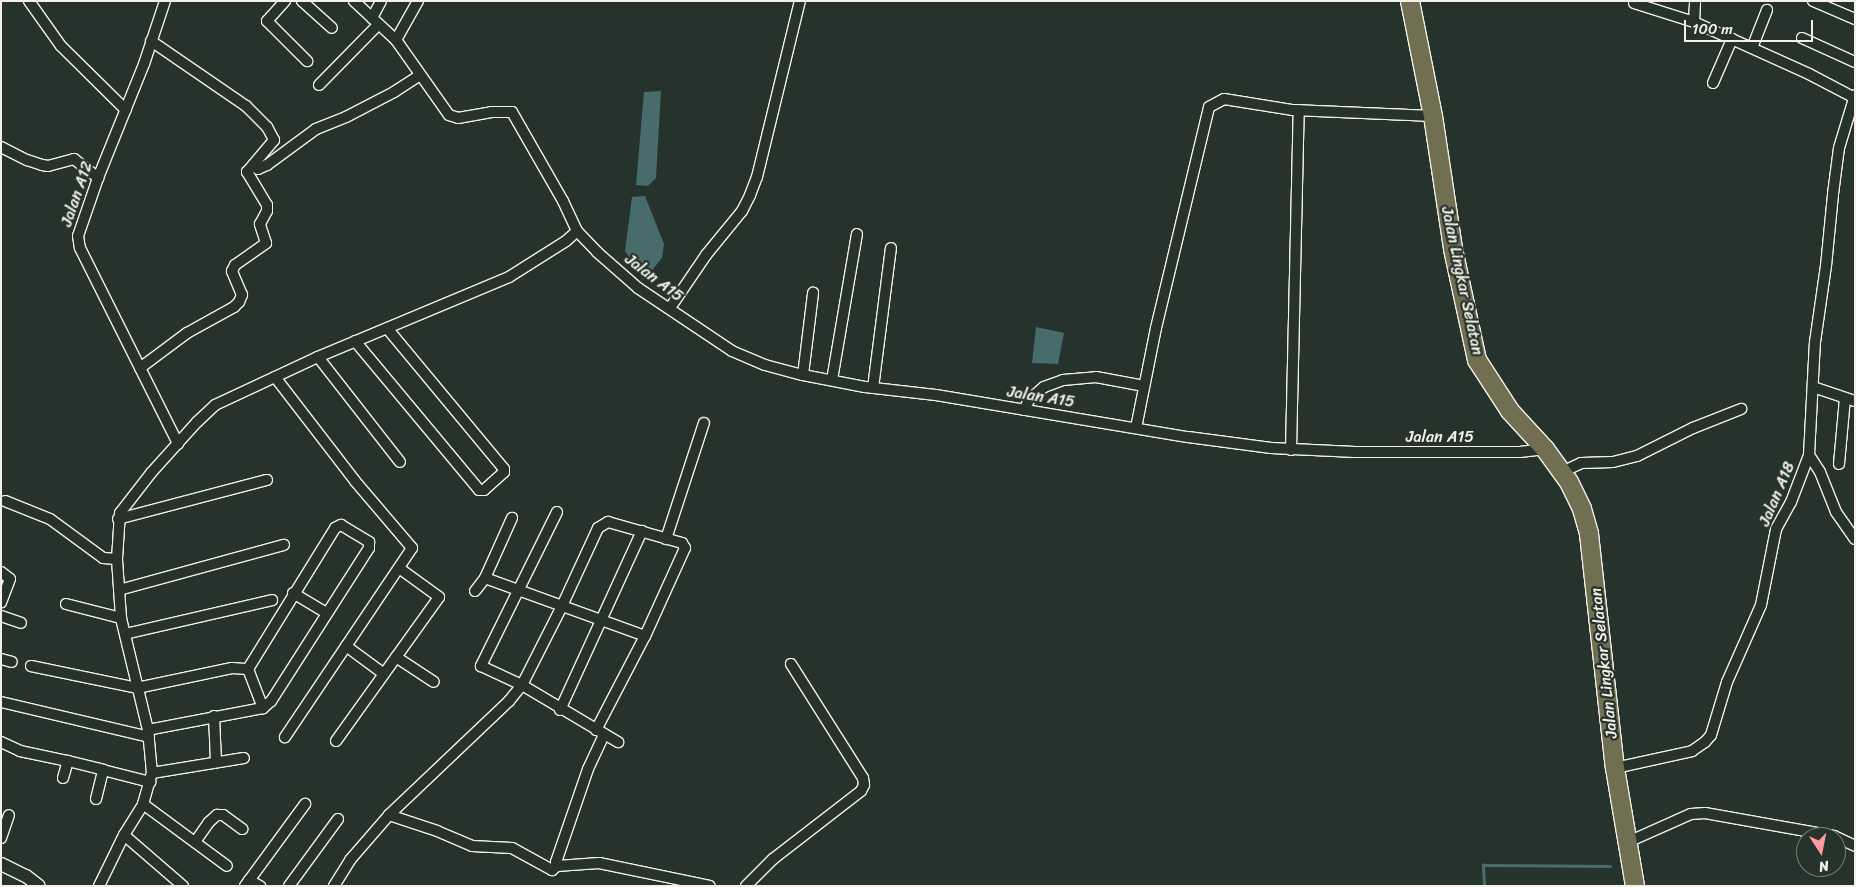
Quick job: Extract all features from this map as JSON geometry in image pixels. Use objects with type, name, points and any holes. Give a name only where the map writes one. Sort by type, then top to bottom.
[{"type":"highway","name":"Jalan Lingkar Selatan","points":[[1410,1],[1433,116],[1452,249],[1477,360],[1510,411],[1545,449],[1562,472],[1574,491],[1589,534],[1615,768],[1635,886]]},
{"type":"street","points":[[30,1],[61,46],[126,110]]},
{"type":"street","name":"Jalan A12","points":[[165,1],[126,110],[78,230],[78,242],[178,444]]},
{"type":"street","points":[[286,1],[267,21],[307,61]]},
{"type":"street","points":[[302,1],[332,28]]},
{"type":"street","points":[[99,886],[124,835],[143,804],[151,777],[148,733],[121,618],[117,559],[118,519],[120,513],[151,473],[215,405],[318,357],[509,277],[546,255],[577,232],[563,201],[512,112],[491,112],[453,117],[442,108],[396,40],[354,1]]},
{"type":"street","points":[[319,85],[375,21],[381,1]]},
{"type":"street","points":[[396,40],[418,1]]},
{"type":"street","points":[[670,308],[706,255],[742,211],[750,195],[757,177],[800,1]]},
{"type":"street","points":[[1694,22],[1696,1]]},
{"type":"street","points":[[1813,1],[1855,19]]},
{"type":"street","points":[[1634,3],[1694,22],[1855,97]]},
{"type":"street","points":[[1752,48],[1767,10]]},
{"type":"street","points":[[1802,38],[1855,62]]},
{"type":"street","points":[[1713,83],[1732,40]]},
{"type":"street","points":[[140,368],[175,340],[239,302],[242,295],[233,278],[232,271],[235,265],[266,243],[260,224],[267,211],[267,205],[247,174],[274,140],[267,127],[246,106],[151,41]]},
{"type":"street","points":[[254,166],[258,169],[267,165],[316,129],[346,117],[394,92],[420,75]]},
{"type":"street","name":"Jalan A18","points":[[1615,768],[1692,751],[1705,742],[1711,735],[1727,682],[1761,605],[1776,529],[1792,502],[1810,455],[1815,342],[1826,266],[1839,148],[1855,97]]},
{"type":"street","points":[[1136,428],[1162,301],[1209,107],[1224,99],[1299,110],[1433,116]]},
{"type":"street","points":[[1291,450],[1299,110]]},
{"type":"street","points":[[1,147],[27,160],[48,166],[74,158],[98,178]]},
{"type":"street","name":"Jalan A15","points":[[577,232],[638,288],[732,351],[765,365],[803,375],[873,388],[936,394],[1188,437],[1291,450],[1520,452],[1545,449]]},
{"type":"street","points":[[832,380],[857,234]]},
{"type":"street","points":[[873,388],[891,248]]},
{"type":"street","points":[[803,375],[813,293]]},
{"type":"street","points":[[355,341],[479,490],[484,490],[504,472],[504,469],[387,328]]},
{"type":"street","points":[[318,357],[400,462]]},
{"type":"street","points":[[275,377],[355,482],[412,548],[285,737]]},
{"type":"street","points":[[1024,410],[1029,400],[1040,390],[1051,383],[1063,380],[1096,377],[1144,386]]},
{"type":"street","points":[[1813,387],[1850,399],[1839,464]]},
{"type":"street","points":[[1562,472],[1581,463],[1613,462],[1636,456],[1693,428],[1741,409]]},
{"type":"street","points":[[666,539],[704,423]]},
{"type":"street","points":[[1810,455],[1820,472],[1836,512],[1855,539]]},
{"type":"street","points":[[118,519],[267,480]]},
{"type":"street","points":[[5,501],[50,520],[103,558],[117,559]]},
{"type":"street","points":[[557,512],[520,591],[481,664],[483,668],[522,685],[560,710],[618,742]]},
{"type":"street","points":[[475,591],[485,578],[512,518]]},
{"type":"street","points":[[334,886],[350,860],[389,815],[509,700],[522,685],[602,524],[608,522],[682,543],[685,548],[600,732],[556,862],[557,866]]},
{"type":"street","points":[[1,702],[148,733],[214,716],[263,708],[271,701],[369,548],[369,542],[344,527],[338,526],[293,593],[248,670]]},
{"type":"street","points":[[560,710],[642,531]]},
{"type":"street","points":[[119,590],[284,545]]},
{"type":"street","points":[[336,741],[439,598],[399,568]]},
{"type":"street","points":[[1,572],[10,579],[1,602]]},
{"type":"street","points":[[485,578],[645,636]]},
{"type":"street","points":[[293,593],[326,613]]},
{"type":"street","points":[[125,634],[272,600]]},
{"type":"street","points":[[66,604],[121,618]]},
{"type":"street","points":[[1,616],[21,623]]},
{"type":"street","points":[[346,646],[384,674]]},
{"type":"street","points":[[396,657],[434,682]]},
{"type":"street","points":[[1,659],[12,662]]},
{"type":"street","points":[[746,886],[773,859],[860,791],[864,785],[863,778],[791,664]]},
{"type":"street","points":[[31,666],[137,688],[232,668],[248,670]]},
{"type":"street","points":[[248,670],[263,708]]},
{"type":"street","points":[[214,716],[216,762]]},
{"type":"street","points":[[1,742],[20,751],[103,770],[151,777],[216,762],[244,758]]},
{"type":"street","points":[[63,778],[68,761]]},
{"type":"street","points":[[96,799],[103,770]]},
{"type":"street","points":[[143,804],[227,866]]},
{"type":"street","points":[[260,886],[247,883],[305,804]]},
{"type":"street","points":[[1628,842],[1690,814],[1705,813],[1834,836],[1855,846]]},
{"type":"street","points":[[1,838],[9,815]]},
{"type":"street","points":[[195,842],[209,822],[217,816],[223,815],[242,829]]},
{"type":"street","points":[[389,815],[437,831],[472,846],[512,848],[551,870],[557,866],[600,863],[710,886]]},
{"type":"street","points":[[289,886],[338,818]]},
{"type":"street","points":[[124,835],[183,886]]},
{"type":"street","points":[[1,864],[26,876],[39,886]]},
{"type":"water","points":[[661,91],[656,178],[648,186],[636,185],[644,92]]},
{"type":"water","points":[[645,196],[664,244],[662,258],[644,280],[625,251],[632,197]]},
{"type":"water","points":[[1036,327],[1064,333],[1058,364],[1032,363]]},
{"type":"waterway","points":[[1484,886],[1483,865],[1610,866]]}]
